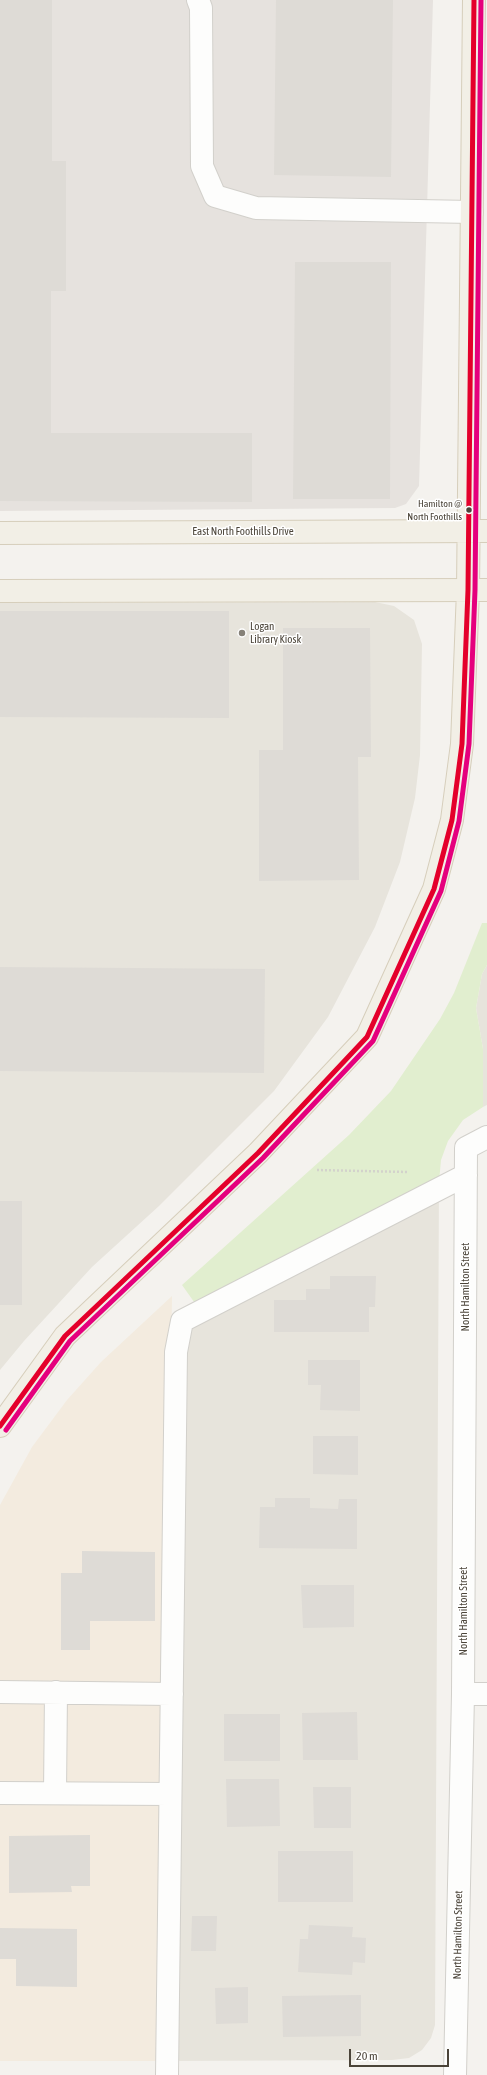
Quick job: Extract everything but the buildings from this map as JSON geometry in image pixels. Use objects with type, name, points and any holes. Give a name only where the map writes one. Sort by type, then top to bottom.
[{"type":"main road","points":[[0,1426],[65,1336],[258,1153],[367,1037],[434,889],[452,820],[462,744],[478,590],[472,212],[480,152],[474,0]]},
{"type":"main road","name":"East North Foothills Drive","points":[[0,533],[478,531]]},
{"type":"main road","points":[[0,591],[478,590]]},
{"type":"street","points":[[198,0],[201,8],[202,166],[215,196],[256,208],[472,212]]},
{"type":"street","name":"North Hamilton Street","points":[[455,2075],[463,1694],[466,1148],[487,1137]]},
{"type":"street","points":[[167,2075],[176,1352],[182,1321],[466,1174]]},
{"type":"street","points":[[0,1692],[172,1694]]},
{"type":"street","points":[[55,1793],[56,1692]]},
{"type":"street","points":[[463,1694],[487,1694]]},
{"type":"street","points":[[0,1793],[170,1794]]},
{"type":"path","points":[[317,1170],[413,1172]]},
{"type":"shaded area","points":[[0,0],[433,0],[419,486],[406,504],[395,508],[0,511]]},
{"type":"shaded area","points":[[375,602],[394,606],[414,620],[422,644],[420,755],[415,798],[400,862],[375,927],[328,1017],[274,1091],[159,1206],[92,1267],[24,1341],[0,1370],[0,603]]},
{"type":"shaded area","points":[[487,965],[487,1105],[483,1107],[483,1049],[476,1008],[482,974]]},
{"type":"shaded area","points":[[439,1182],[435,2025],[431,2038],[422,2050],[409,2058],[392,2060],[162,2061],[171,1330]]},
{"type":"shaded area","points":[[172,1296],[162,2061],[0,2061],[0,1505],[32,1447],[67,1400],[101,1362]]},
{"type":"green space","points":[[482,923],[487,923],[487,965],[482,974],[476,1008],[483,1049],[483,1107],[463,1120],[448,1141],[441,1160],[439,1182],[197,1306],[182,1285],[349,1135],[391,1091],[440,1019],[454,993]]},
{"type":"transit line","points":[[0,1426],[65,1336],[258,1153],[367,1037],[434,889],[452,820],[462,744],[468,590],[474,0]]},
{"type":"transit line","points":[[6,1430],[70,1341],[263,1158],[373,1041],[441,891],[459,821],[469,744],[475,590],[481,0]]},
{"type":"place","name":"Hamilton @ North Foothills","points":[[469,510]]},
{"type":"place","name":"Logan Library Kiosk","points":[[242,633]]}]
